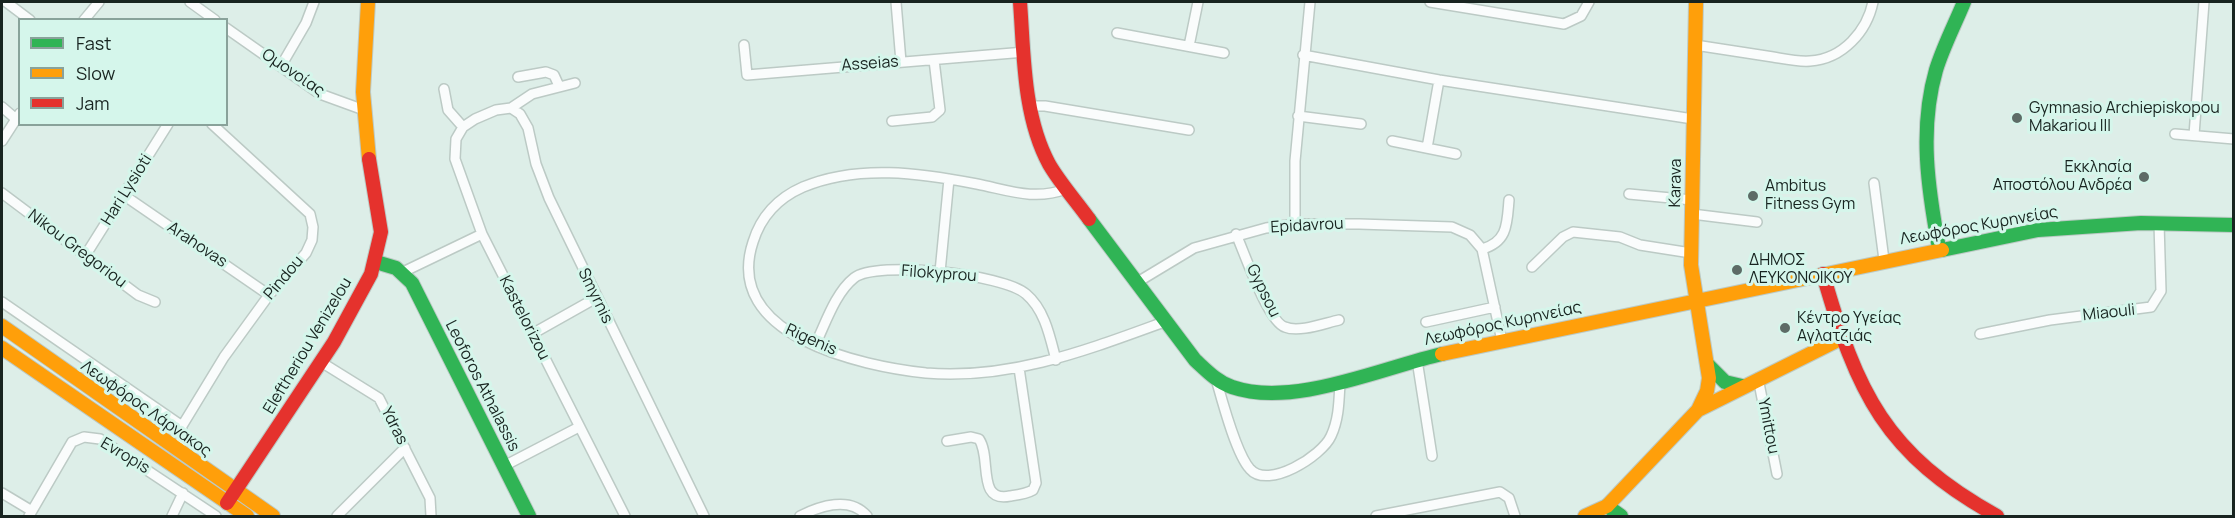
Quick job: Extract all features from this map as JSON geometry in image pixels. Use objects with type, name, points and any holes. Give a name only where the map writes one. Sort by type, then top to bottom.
[{"type":"main road","name":"Eleftheriou Venizelou","points":[[231,497],[321,362],[376,262],[381,234],[364,110],[365,23],[368,2]]},
{"type":"main road","name":"Λεωφόρος Κυρηνείας","points":[[1020,2],[1029,106],[1038,140],[1066,189],[1164,322],[1195,360],[1216,379],[1232,387],[1268,394],[1305,391],[1417,360],[1502,341],[1939,249],[2067,226],[2159,223],[2234,225]]},
{"type":"main road","name":"Karava","points":[[1696,2],[1691,254],[1708,364],[1707,391],[1698,410]]},
{"type":"main road","points":[[1939,249],[1928,172],[1929,119],[1936,70],[1964,2]]},
{"type":"main road","points":[[376,262],[403,272]]},
{"type":"main road","name":"Leoforos Athalassis","points":[[403,272],[412,283],[529,516]]},
{"type":"main road","points":[[1823,274],[1842,338],[1866,394],[1916,459],[1971,501],[1997,516]]},
{"type":"main road","name":"Λεωφόρος Λάρνακος","points":[[2,329],[180,452],[231,497],[247,516]]},
{"type":"main road","points":[[1585,516],[1607,506],[1698,410],[1842,338]]},
{"type":"main road","name":"Λεωφόρος Λάρνακος","points":[[2,348],[231,497],[273,516]]},
{"type":"main road","points":[[1708,364],[1725,382],[1742,386]]},
{"type":"main road","points":[[1607,506],[1621,516]]},
{"type":"street","points":[[6,2],[27,18]]},
{"type":"street","points":[[87,18],[99,2]]},
{"type":"street","points":[[190,2],[212,18]]},
{"type":"street","points":[[281,66],[306,23],[314,2]]},
{"type":"street","points":[[896,2],[902,62]]},
{"type":"street","points":[[1189,46],[1198,2]]},
{"type":"street","points":[[1295,224],[1294,174],[1303,55],[1310,2]]},
{"type":"street","points":[[1430,2],[1564,24],[1581,16],[1589,2]]},
{"type":"street","points":[[1695,45],[1797,60],[1823,59],[1849,44],[1859,34],[1867,23],[1873,2]]},
{"type":"street","points":[[2194,135],[2204,2]]},
{"type":"street","name":"Ομονοίας","points":[[228,29],[320,94],[364,110]]},
{"type":"street","points":[[1117,33],[1224,53]]},
{"type":"street","name":"Asseias","points":[[744,45],[747,75],[1025,51]]},
{"type":"street","points":[[1303,55],[1439,80],[1694,120]]},
{"type":"street","points":[[892,121],[932,117],[940,110],[934,60]]},
{"type":"street","points":[[518,76],[546,72],[554,75],[559,86]]},
{"type":"street","points":[[1426,148],[1439,80]]},
{"type":"street","points":[[444,89],[448,110],[463,127],[475,118],[496,110],[511,108],[532,94],[575,83]]},
{"type":"street","points":[[1029,106],[1045,105],[1189,130]]},
{"type":"street","points":[[2,107],[18,116],[2,141]]},
{"type":"street","name":"Smyrnis","points":[[511,108],[520,114],[528,128],[539,173],[596,298],[704,516]]},
{"type":"street","points":[[1298,116],[1361,124]]},
{"type":"street","name":"Hari Lysioti","points":[[85,256],[167,126]]},
{"type":"street","name":"Pindou","points":[[180,452],[182,426],[224,357],[269,295],[309,246],[314,227],[310,214],[214,126]]},
{"type":"street","name":"Kastelorizou","points":[[463,127],[456,139],[455,159],[482,234],[625,516]]},
{"type":"street","points":[[2175,134],[2234,139]]},
{"type":"street","points":[[1392,141],[1456,154]]},
{"type":"street","name":"Rigenis","points":[[1066,189],[1044,195],[1025,195],[949,179],[878,172],[832,177],[802,188],[773,206],[758,229],[751,248],[749,272],[754,293],[767,315],[776,323],[815,345],[892,368],[928,373],[972,374],[1019,368],[1056,360],[1164,322]]},
{"type":"street","points":[[940,272],[949,179]]},
{"type":"street","points":[[1874,183],[1884,261]]},
{"type":"street","name":"Nikou Gregoriou","points":[[2,193],[138,295],[155,302]]},
{"type":"street","points":[[1629,194],[1757,222]]},
{"type":"street","name":"Arahovas","points":[[124,196],[269,295]]},
{"type":"street","points":[[1502,341],[1482,249],[1498,242],[1504,236],[1509,200]]},
{"type":"street","name":"Miaouli","points":[[1980,334],[2040,321],[2151,307],[2161,291],[2159,223]]},
{"type":"street","name":"Epidavrou","points":[[1136,283],[1186,252],[1236,234],[1295,224],[1452,227],[1470,235],[1482,249]]},
{"type":"street","points":[[1532,267],[1563,237],[1573,232],[1620,237],[1640,245],[1691,254]]},
{"type":"street","points":[[403,272],[482,234]]},
{"type":"street","name":"Gypsou","points":[[1236,234],[1264,300],[1280,324],[1286,328],[1298,328],[1339,320]]},
{"type":"street","name":"Filokyprou","points":[[815,345],[844,290],[862,273],[874,270],[940,272],[996,279],[1027,294],[1047,324],[1056,360]]},
{"type":"street","points":[[532,334],[596,298]]},
{"type":"street","points":[[2,302],[182,426]]},
{"type":"street","points":[[1426,322],[1495,307]]},
{"type":"street","points":[[1417,360],[1432,456]]},
{"type":"street","name":"Ydras","points":[[321,362],[379,398],[430,498],[431,516]]},
{"type":"street","points":[[947,441],[971,437],[978,440],[983,450],[990,491],[994,496],[1001,498],[1033,490],[1036,483],[1019,368]]},
{"type":"street","name":"Ymittou","points":[[1758,378],[1777,474]]},
{"type":"street","points":[[1216,379],[1244,459],[1255,474],[1266,477],[1280,474],[1324,447],[1337,418],[1340,382]]},
{"type":"street","points":[[504,466],[579,427]]},
{"type":"street","name":"Evropis","points":[[30,514],[72,442],[84,437],[100,439],[216,516]]},
{"type":"street","points":[[337,516],[405,448]]},
{"type":"street","points":[[172,516],[183,492]]},
{"type":"street","points":[[1376,516],[1423,513],[1504,492],[1509,498],[1515,516]]},
{"type":"street","points":[[2,493],[30,514]]},
{"type":"street","points":[[800,516],[813,509],[835,505],[855,507],[867,516]]},
{"type":"traffic: fast","points":[[1939,248],[1927,159],[1928,114],[1936,70],[1964,2]]},
{"type":"traffic: fast","points":[[1089,219],[1195,360],[1217,379],[1232,387],[1256,392],[1282,393],[1309,389],[1337,384],[1442,354]]},
{"type":"traffic: fast","points":[[1942,250],[2038,230],[2141,223],[2234,225]]},
{"type":"traffic: fast","points":[[376,262],[396,268],[412,283],[529,516]]},
{"type":"traffic: fast","points":[[1708,365],[1725,382],[1742,386]]},
{"type":"traffic: fast","points":[[1607,506],[1621,516]]},
{"type":"traffic: slow","points":[[368,2],[363,92],[369,159]]},
{"type":"traffic: slow","points":[[1696,2],[1691,265],[1709,378],[1707,391],[1698,410]]},
{"type":"traffic: slow","points":[[1442,354],[1942,250]]},
{"type":"traffic: slow","points":[[2,326],[273,516]]},
{"type":"traffic: slow","points":[[1585,516],[1607,506],[1698,410],[1842,338]]},
{"type":"traffic: slow","points":[[2,348],[247,516]]},
{"type":"traffic: jam","points":[[1020,2],[1026,84],[1040,145],[1049,164],[1089,219]]},
{"type":"traffic: jam","points":[[227,503],[334,342],[371,274],[381,232],[369,159]]},
{"type":"traffic: jam","points":[[1823,274],[1849,353],[1863,387],[1881,416],[1902,444],[1927,469],[1959,493],[1997,516]]},
{"type":"place","name":"Gymnasio Archiepiskopou Makariou III","points":[[2017,118]]},
{"type":"place","name":"Εκκλησία Αποστόλου Ανδρέα","points":[[2144,177]]},
{"type":"place","name":"Ambitus Fitness Gym","points":[[1753,196]]},
{"type":"place","name":"ΔΗΜΟΣ ΛΕΥΚΟΝΟΙΚΟΥ","points":[[1737,270]]},
{"type":"place","name":"Κέντρο Υγείας Αγλατζιάς","points":[[1785,328]]}]
